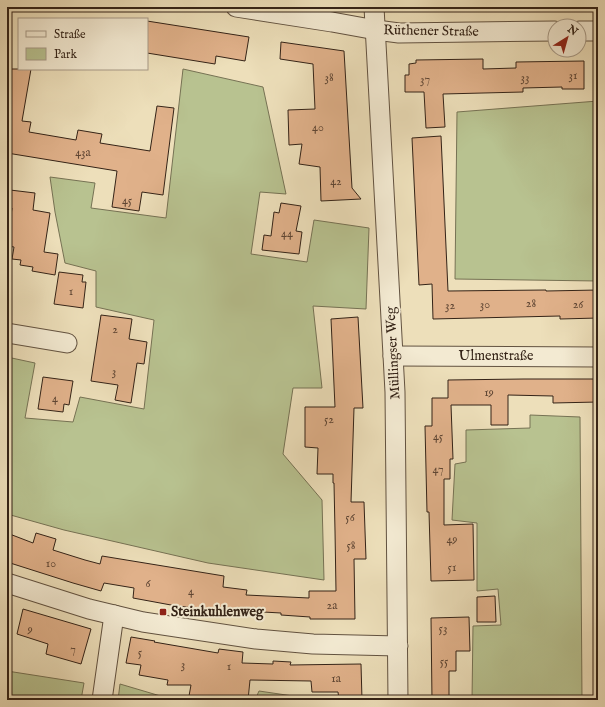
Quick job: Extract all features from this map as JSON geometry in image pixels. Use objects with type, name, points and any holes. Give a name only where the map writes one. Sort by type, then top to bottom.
[{"type":"street","name":"Rüthener Straße","points":[[236,7],[399,33],[547,31]]},
{"type":"street","name":"Müllingser Weg","points":[[374,7],[395,392],[398,700]]},
{"type":"street","points":[[587,31],[598,31]]},
{"type":"street","points":[[7,333],[67,343]]},
{"type":"street","name":"Ulmenstraße","points":[[393,356],[598,357]]},
{"type":"street","points":[[7,583],[89,609],[143,622],[256,638],[313,644],[398,646]]},
{"type":"street","points":[[102,700],[114,615]]},
{"type":"green space","points":[[183,69],[263,87],[286,194],[260,192],[251,254],[307,262],[314,220],[369,228],[366,309],[313,306],[322,388],[293,388],[283,454],[322,500],[324,580],[208,563],[64,530],[7,514],[7,357],[35,363],[25,418],[73,422],[80,397],[144,409],[154,320],[96,307],[96,271],[65,263],[50,177],[95,183],[91,208],[166,218]]},
{"type":"green space","points":[[598,101],[598,281],[455,279],[457,112]]},
{"type":"green space","points":[[530,415],[580,417],[582,700],[472,700],[473,626],[501,625],[498,589],[477,591],[477,523],[452,520],[455,464],[466,462],[466,430],[530,428]]},
{"type":"green space","points":[[7,671],[84,683],[81,700],[7,700]]},
{"type":"green space","points":[[120,684],[174,700],[118,700]]},
{"type":"green space","points":[[259,691],[320,700],[255,700]]},
{"type":"building","points":[[148,21],[249,37],[245,61],[216,56],[215,64],[148,53]]},
{"type":"building","points":[[281,42],[344,51],[352,188],[361,199],[321,201],[320,167],[299,164],[302,144],[289,145],[288,110],[315,109],[313,64],[280,59]]},
{"type":"building","points":[[483,59],[483,69],[516,68],[516,62],[584,61],[584,89],[562,89],[562,87],[523,88],[523,92],[443,94],[445,127],[426,128],[424,92],[405,92],[405,75],[409,75],[409,64],[416,63],[416,60]]},
{"type":"building","points":[[7,69],[31,70],[22,121],[31,122],[29,132],[76,140],[78,130],[102,134],[100,143],[150,151],[157,106],[174,108],[163,195],[142,192],[139,211],[112,207],[117,171],[7,153]]},
{"type":"building","points":[[441,136],[448,291],[598,290],[598,318],[560,319],[560,316],[433,319],[432,284],[419,285],[412,138]]},
{"type":"building","points":[[10,190],[35,193],[33,210],[50,213],[44,252],[58,254],[55,275],[32,271],[33,267],[20,265],[21,260],[12,259],[14,247],[7,246],[12,208],[8,207]]},
{"type":"building","points":[[281,203],[301,206],[296,231],[302,232],[299,254],[262,250],[264,235],[271,236],[274,212],[279,213]]},
{"type":"building","points":[[59,272],[83,275],[82,282],[86,282],[83,308],[54,304]]},
{"type":"building","points":[[101,315],[132,319],[129,339],[147,342],[144,364],[137,363],[131,403],[115,400],[118,385],[91,381]]},
{"type":"building","points":[[358,317],[363,408],[354,408],[351,502],[364,502],[366,559],[354,559],[355,619],[310,619],[310,617],[281,615],[281,613],[245,611],[244,615],[171,605],[133,598],[134,588],[104,583],[101,591],[7,562],[7,533],[33,543],[36,533],[56,539],[53,550],[85,560],[100,564],[102,556],[224,576],[223,587],[247,590],[246,595],[309,598],[309,591],[336,591],[333,474],[317,474],[318,448],[305,447],[305,407],[335,407],[331,319]]},
{"type":"building","points":[[43,377],[73,381],[69,405],[64,404],[63,412],[38,409]]},
{"type":"building","points":[[598,379],[598,402],[553,403],[553,396],[508,395],[508,425],[491,425],[491,405],[451,405],[453,459],[450,459],[450,479],[444,479],[444,525],[473,524],[474,580],[431,581],[429,512],[427,512],[425,426],[432,426],[432,398],[448,398],[448,380]]},
{"type":"building","points":[[495,596],[496,622],[477,622],[477,597]]},
{"type":"building","points":[[23,609],[91,629],[81,664],[46,654],[48,644],[17,634]]},
{"type":"building","points":[[469,617],[470,651],[456,651],[456,671],[449,671],[449,700],[432,700],[431,618]]},
{"type":"building","points":[[131,637],[218,653],[219,649],[243,652],[242,663],[273,664],[273,661],[291,662],[290,665],[361,664],[362,700],[339,700],[338,692],[312,692],[311,681],[250,680],[248,700],[211,700],[189,696],[191,685],[167,685],[168,680],[139,675],[141,665],[126,663]]},
{"type":"place","name":"Steinkuhlenweg","points":[[163,612]]}]
